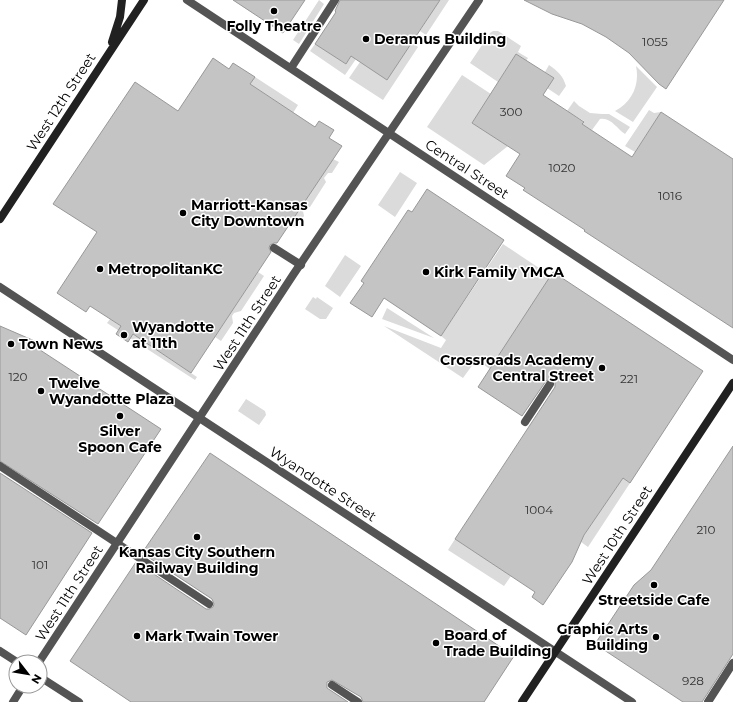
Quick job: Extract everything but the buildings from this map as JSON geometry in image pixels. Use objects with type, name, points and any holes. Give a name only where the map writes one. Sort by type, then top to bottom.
[{"type":"main road","points":[[109,52],[120,17],[122,0]]},
{"type":"main road","name":"West 12th Street","points":[[0,219],[144,0]]},
{"type":"main road","name":"West 10th Street","points":[[522,702],[733,383]]},
{"type":"street","name":"Central Street","points":[[187,0],[733,360]]},
{"type":"street","points":[[291,68],[335,0]]},
{"type":"street","name":"West 11th Street","points":[[44,654],[300,265],[479,0]]},
{"type":"street","points":[[274,248],[300,265]]},
{"type":"street","name":"Wyandotte Street","points":[[0,287],[555,653],[632,702]]},
{"type":"street","points":[[525,422],[550,384]]},
{"type":"street","points":[[0,466],[209,604]]},
{"type":"street","points":[[708,702],[733,663]]},
{"type":"street","points":[[48,682],[79,702]]},
{"type":"street","points":[[332,685],[358,702]]},
{"type":"shaded area","points":[[319,0],[324,4],[299,44],[293,40]]},
{"type":"shaded area","points":[[440,0],[449,0],[426,35],[420,31]]},
{"type":"shaded area","points":[[493,31],[498,31],[521,46],[518,52],[528,58],[526,61],[516,54],[498,82],[470,63],[490,33]]},
{"type":"shaded area","points":[[412,42],[418,47],[383,100],[349,78],[360,62],[387,80]]},
{"type":"shaded area","points":[[315,44],[346,64],[351,56],[356,59],[345,75],[310,51]]},
{"type":"shaded area","points":[[549,65],[560,74],[566,86],[559,96],[547,88],[554,78],[545,72]]},
{"type":"shaded area","points":[[636,66],[657,87],[633,122],[615,111],[626,103],[636,86]]},
{"type":"shaded area","points":[[462,75],[491,94],[472,123],[508,146],[484,165],[427,127]]},
{"type":"shaded area","points":[[255,77],[298,105],[293,113],[250,84]]},
{"type":"shaded area","points":[[574,101],[590,113],[609,114],[630,127],[625,134],[611,122],[600,119],[592,130],[582,124],[584,121],[567,111]]},
{"type":"shaded area","points":[[649,110],[654,113],[661,112],[635,152],[625,146]]},
{"type":"shaded area","points":[[333,159],[339,162],[332,173],[328,173],[324,178],[326,182],[310,207],[305,208],[303,211],[304,216],[296,228],[290,224]]},
{"type":"shaded area","points":[[400,172],[417,183],[395,217],[378,205]]},
{"type":"shaded area","points":[[503,244],[551,276],[490,369],[476,360],[463,378],[384,326],[441,348],[446,340],[441,336]]},
{"type":"shaded area","points":[[345,255],[361,266],[340,297],[325,286]]},
{"type":"shaded area","points":[[258,272],[264,276],[241,311],[234,313],[232,316],[233,323],[221,341],[215,337]]},
{"type":"shaded area","points":[[313,297],[316,299],[317,297],[333,308],[326,319],[320,319],[305,309]]},
{"type":"shaded area","points":[[387,308],[434,338],[382,319]]},
{"type":"shaded area","points":[[110,319],[197,377],[195,380],[107,323]]},
{"type":"shaded area","points":[[246,399],[265,411],[266,415],[259,425],[238,411]]},
{"type":"shaded area","points":[[623,478],[630,483],[588,547],[581,542],[584,535]]},
{"type":"shaded area","points":[[455,539],[511,576],[504,586],[448,550]]},
{"type":"place","name":"Folly Theatre","points":[[274,11]]},
{"type":"place","name":"Deramus Building","points":[[366,39]]},
{"type":"place","name":"Marriott-Kansas City Downtown","points":[[183,213]]},
{"type":"place","name":"MetropolitanKC","points":[[100,269]]},
{"type":"place","name":"Kirk Family YMCA","points":[[426,272]]},
{"type":"place","name":"Wyandotte at 11th","points":[[124,335]]},
{"type":"place","name":"Town News","points":[[11,344]]},
{"type":"place","name":"Crossroads Academy Central Street","points":[[602,368]]},
{"type":"place","name":"Twelve Wyandotte Plaza","points":[[41,391]]},
{"type":"place","name":"Silver Spoon Cafe","points":[[120,416]]},
{"type":"place","name":"Kansas City Southern Railway Building","points":[[197,537]]},
{"type":"place","name":"Streetside Cafe","points":[[654,585]]},
{"type":"place","name":"Mark Twain Tower","points":[[137,636]]},
{"type":"place","name":"Graphic Arts Building","points":[[656,637]]},
{"type":"place","name":"Board of Trade Building","points":[[436,643]]}]
